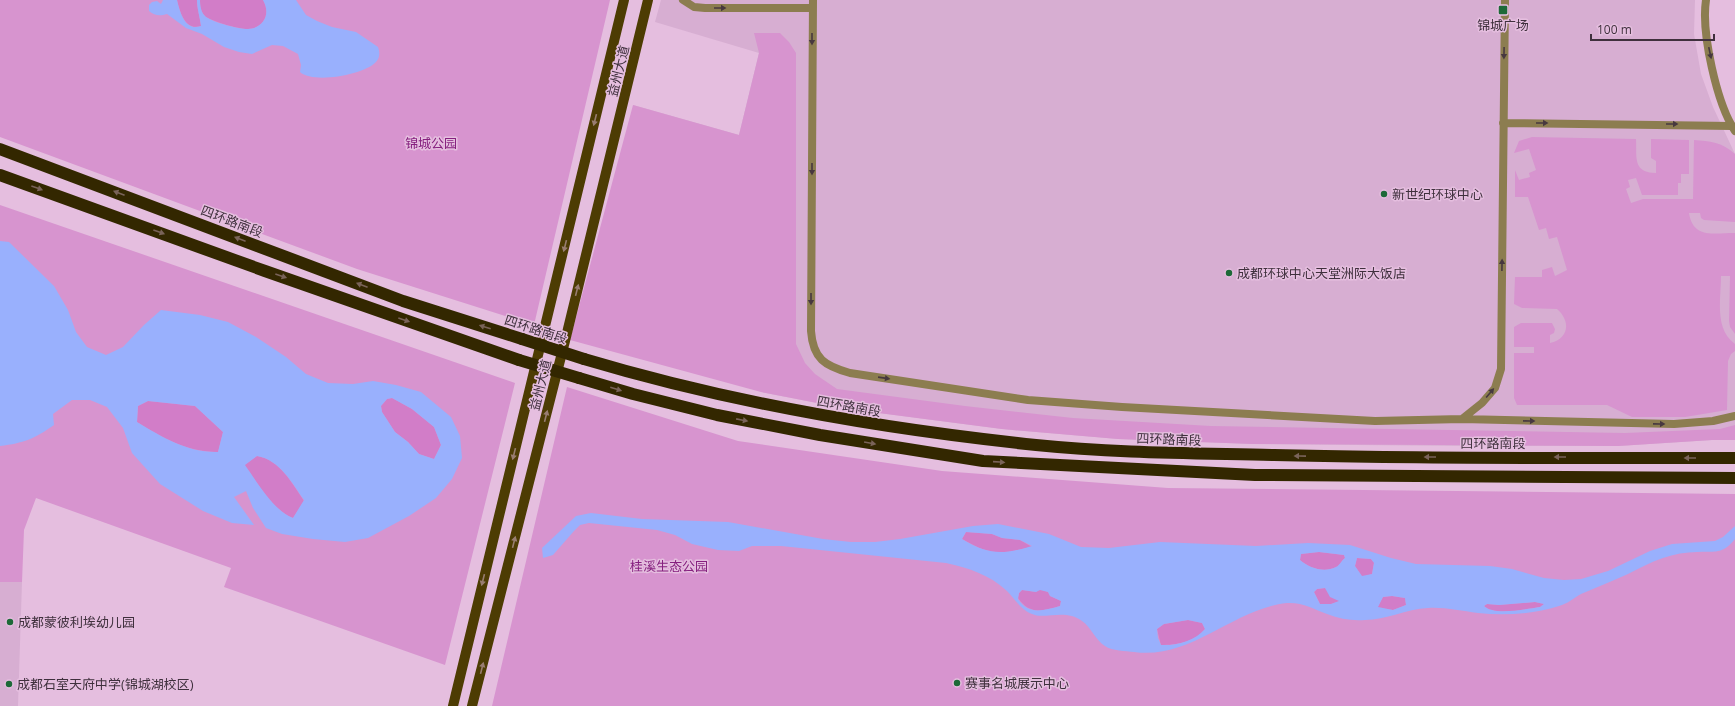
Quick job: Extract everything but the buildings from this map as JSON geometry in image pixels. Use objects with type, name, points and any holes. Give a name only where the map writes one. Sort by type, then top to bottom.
[{"type":"highway","name":"四环路南段","points":[[0,149],[403,301],[638,375],[721,396],[789,409],[903,429],[1038,446],[1142,452],[1343,457],[1732,458]]},
{"type":"highway","points":[[0,174],[272,273],[520,360],[633,394],[717,415],[820,435],[983,461],[1255,474],[1732,478]]},
{"type":"main road","name":"益州大道","points":[[453,706],[624,0]]},
{"type":"main road","name":"益州大道","points":[[472,706],[566,337],[648,0]]},
{"type":"street","points":[[683,0],[694,7],[705,8],[812,4],[811,331],[812,344],[818,356],[825,363],[837,370],[850,374],[1028,400],[1375,421],[1462,419],[1674,424],[1713,421],[1735,416]]},
{"type":"street","points":[[1462,419],[1482,403],[1495,388],[1501,369],[1505,0]]},
{"type":"street","points":[[1503,123],[1733,129],[1724,109],[1707,40],[1706,0]]},
{"type":"shaded area","points":[[177,0],[197,0],[201,26],[195,27],[187,23],[182,15]]},
{"type":"shaded area","points":[[200,0],[263,0],[266,15],[262,23],[254,28],[244,29],[233,27],[206,17],[201,9]]},
{"type":"shaded area","points":[[661,0],[1695,0],[1694,34],[1701,74],[1713,107],[1735,154],[1735,440],[1618,446],[1472,446],[1253,444],[1118,439],[1002,429],[848,409],[761,392],[633,105],[739,135],[759,53],[655,22]]},
{"type":"shaded area","points":[[392,398],[412,409],[434,427],[441,445],[434,459],[419,454],[408,442],[395,432],[382,412],[381,406],[387,399]]},
{"type":"shaded area","points":[[148,401],[195,406],[223,432],[218,452],[196,450],[186,447],[166,439],[137,422],[138,406]]},
{"type":"shaded area","points":[[257,456],[265,458],[279,467],[285,473],[304,501],[293,518],[278,509],[260,488],[244,465]]},
{"type":"shaded area","points":[[966,532],[992,534],[1002,538],[1020,540],[1032,547],[1003,552],[989,551],[972,545],[962,539]]},
{"type":"shaded area","points":[[1319,552],[1344,555],[1345,558],[1337,566],[1327,570],[1317,569],[1300,560],[1301,554]]},
{"type":"shaded area","points":[[1357,558],[1371,559],[1374,562],[1372,574],[1362,577],[1355,566]]},
{"type":"shaded area","name":"成都蒙彼利埃幼儿园","points":[[0,582],[22,582],[18,706],[0,706]]},
{"type":"shaded area","points":[[1325,588],[1340,601],[1331,604],[1320,604],[1314,592],[1317,589]]},
{"type":"shaded area","points":[[1040,589],[1048,592],[1050,596],[1061,601],[1060,606],[1037,610],[1027,607],[1018,598],[1019,593],[1022,590],[1036,592]]},
{"type":"shaded area","points":[[1392,596],[1405,598],[1406,605],[1393,610],[1377,608],[1383,597]]},
{"type":"shaded area","points":[[1535,602],[1544,604],[1540,607],[1510,611],[1495,611],[1484,606],[1487,604],[1499,605]]},
{"type":"shaded area","points":[[1188,620],[1202,623],[1205,629],[1191,640],[1161,645],[1157,629],[1164,624]]},
{"type":"green space","name":"锦城公园","points":[[0,0],[610,0],[534,325],[357,269],[0,137]]},
{"type":"green space","points":[[754,33],[780,33],[789,42],[796,53],[796,344],[805,363],[815,374],[837,389],[965,406],[1073,418],[1211,426],[1625,433],[1720,429],[1735,425],[1735,440],[1618,446],[1253,444],[1118,439],[1002,429],[848,409],[761,392],[570,340],[633,105],[739,135],[759,53]]},
{"type":"green space","points":[[1532,137],[1636,139],[1636,157],[1639,167],[1648,172],[1656,173],[1656,161],[1651,158],[1651,139],[1689,140],[1689,174],[1681,174],[1681,183],[1678,183],[1678,195],[1642,195],[1636,178],[1628,180],[1630,187],[1626,189],[1631,203],[1643,199],[1693,199],[1694,140],[1716,143],[1735,154],[1735,222],[1704,220],[1701,218],[1700,213],[1689,213],[1691,221],[1700,231],[1712,234],[1735,233],[1735,334],[1730,327],[1729,321],[1730,276],[1721,276],[1721,322],[1728,338],[1735,344],[1735,351],[1731,354],[1728,361],[1727,410],[1685,417],[1632,417],[1607,405],[1517,405],[1514,398],[1514,353],[1534,353],[1534,347],[1514,347],[1514,327],[1521,323],[1552,323],[1555,329],[1554,333],[1550,335],[1550,343],[1561,338],[1566,329],[1564,319],[1557,309],[1522,308],[1514,304],[1515,277],[1542,277],[1542,270],[1552,267],[1555,276],[1567,270],[1557,237],[1549,239],[1546,228],[1539,230],[1528,197],[1515,197],[1515,170],[1519,180],[1530,177],[1529,173],[1536,170],[1529,149],[1514,153],[1519,141]]},
{"type":"green space","points":[[0,205],[515,383],[445,665],[224,587],[231,568],[36,498],[24,530],[22,582],[0,582]]},
{"type":"green space","name":"桂溪生态公园","points":[[567,387],[738,441],[942,471],[1168,488],[1735,494],[1735,706],[492,706]]},
{"type":"water","points":[[163,0],[177,0],[184,20],[191,26],[201,26],[197,7],[197,0],[200,0],[201,9],[206,17],[227,25],[248,29],[254,28],[262,23],[266,15],[263,0],[296,0],[306,15],[332,27],[356,32],[378,47],[379,57],[370,67],[350,74],[327,78],[307,76],[300,72],[301,65],[298,54],[283,46],[272,45],[252,54],[239,52],[224,47],[202,34],[186,28],[167,14],[158,15],[149,11],[149,5],[152,2],[157,1],[161,4]]},
{"type":"water","points":[[0,241],[9,242],[54,286],[68,310],[76,332],[87,347],[106,355],[123,347],[161,310],[200,315],[228,322],[256,337],[286,357],[306,374],[328,383],[353,384],[373,381],[396,385],[421,392],[451,417],[460,436],[462,458],[452,479],[436,498],[409,516],[368,538],[345,542],[282,534],[266,528],[253,508],[246,491],[234,497],[254,525],[232,523],[203,511],[160,484],[132,453],[123,428],[107,407],[90,400],[72,400],[53,414],[54,425],[47,430],[28,440],[0,446]],"holes":[[[392,398],[412,409],[434,427],[441,445],[434,459],[419,454],[408,442],[395,432],[382,412],[381,406],[387,399]],[[148,401],[195,406],[223,432],[218,452],[207,452],[186,447],[137,422],[138,406]],[[257,456],[272,462],[285,473],[304,500],[293,518],[273,503],[245,465]]]},
{"type":"water","points":[[591,513],[642,519],[728,522],[823,539],[851,542],[875,542],[900,539],[973,526],[998,524],[1049,534],[1081,547],[1109,548],[1160,542],[1256,546],[1308,543],[1350,545],[1416,564],[1490,566],[1512,569],[1544,578],[1564,580],[1581,579],[1608,571],[1650,551],[1672,544],[1715,541],[1723,537],[1735,526],[1735,539],[1726,548],[1714,552],[1693,552],[1671,555],[1581,594],[1565,604],[1539,611],[1519,614],[1498,614],[1428,608],[1412,610],[1373,620],[1355,620],[1337,617],[1303,605],[1287,603],[1267,607],[1248,614],[1193,642],[1174,649],[1155,652],[1134,652],[1108,648],[1099,641],[1082,621],[1076,617],[1069,615],[1043,616],[1032,614],[1021,607],[1000,585],[986,576],[963,567],[946,563],[781,546],[752,546],[739,551],[718,550],[692,544],[675,535],[657,530],[589,523],[580,525],[553,555],[543,558],[542,548],[576,516]],"holes":[[[966,532],[992,534],[1002,538],[1020,540],[1032,546],[1012,551],[996,552],[988,551],[962,539]],[[1319,552],[1344,555],[1345,558],[1337,566],[1327,570],[1317,569],[1300,560],[1301,554]],[[1357,558],[1371,559],[1374,563],[1372,574],[1362,576],[1355,566]],[[1325,588],[1330,597],[1339,601],[1331,604],[1320,604],[1314,592],[1317,589]],[[1022,590],[1036,592],[1040,590],[1048,592],[1050,596],[1061,601],[1060,606],[1042,610],[1031,610],[1022,604],[1018,599],[1019,593]],[[1392,596],[1405,598],[1406,605],[1393,610],[1378,607],[1383,597]],[[1535,602],[1544,604],[1540,607],[1502,611],[1489,609],[1484,606],[1487,604],[1499,605]],[[1188,620],[1202,623],[1205,629],[1190,640],[1178,644],[1166,645],[1161,645],[1158,638],[1157,629],[1164,624]]]},
{"type":"place","name":"锦城广场","points":[[1503,10]]},
{"type":"place","name":"新世纪环球中心","points":[[1384,194]]},
{"type":"place","name":"成都环球中心天堂洲际大饭店","points":[[1229,273]]},
{"type":"place","name":"成都蒙彼利埃幼儿园","points":[[10,622]]},
{"type":"place","name":"赛事名城展示中心","points":[[957,683]]},
{"type":"place","name":"成都石室天府中学(锦城湖校区)","points":[[9,684]]}]
